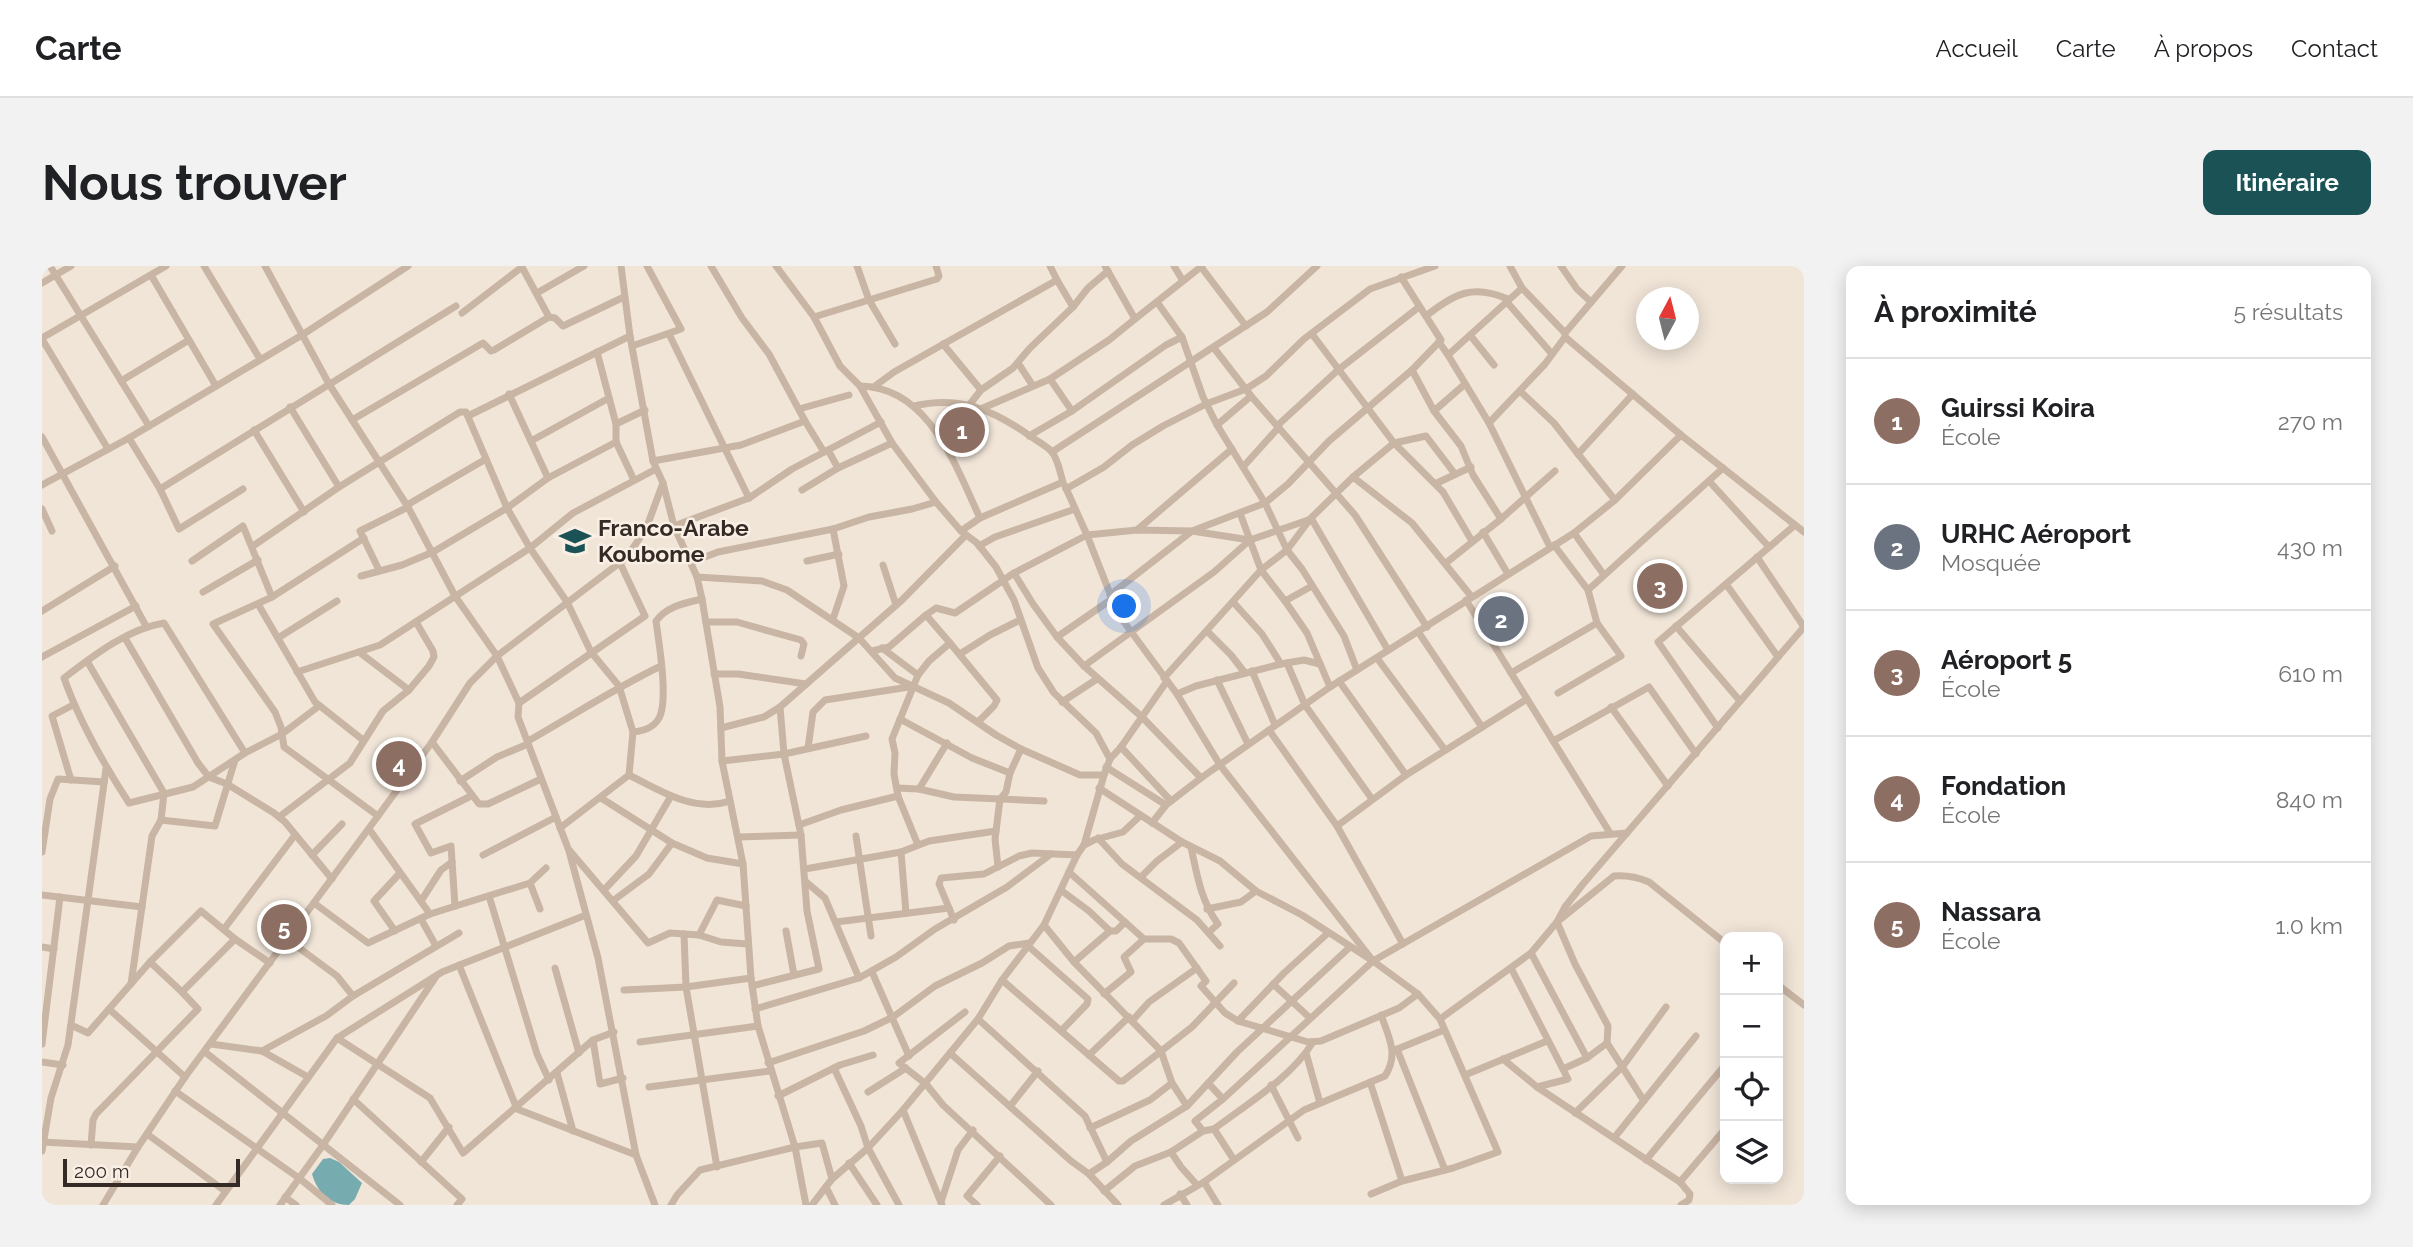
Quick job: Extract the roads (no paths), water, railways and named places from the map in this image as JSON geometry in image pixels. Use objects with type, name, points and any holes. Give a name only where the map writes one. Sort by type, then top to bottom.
[{"type":"street","points":[[50,266],[149,426]]},
{"type":"street","points":[[42,283],[71,266]]},
{"type":"street","points":[[108,449],[42,339],[166,266]]},
{"type":"street","points":[[204,266],[260,359]]},
{"type":"street","points":[[275,266],[266,268],[329,384],[407,506],[455,596],[497,656],[519,703],[518,716],[569,851],[598,958],[636,1155],[655,1205]]},
{"type":"street","points":[[42,485],[129,438],[302,335],[408,266]]},
{"type":"street","points":[[462,313],[522,266],[549,317]]},
{"type":"street","points":[[537,293],[584,266]]},
{"type":"street","points":[[621,266],[630,337],[653,461],[663,483],[674,526],[692,562],[702,599],[721,728],[722,761],[743,864],[755,1009],[769,1067],[795,1147],[806,1205]]},
{"type":"street","points":[[632,346],[681,329],[647,266]]},
{"type":"street","points":[[711,266],[742,318],[762,343],[805,421],[838,468]]},
{"type":"street","points":[[776,266],[814,317],[840,366],[860,386],[892,443],[936,502],[979,546],[1004,580],[1038,668],[1062,702],[1096,733],[1110,759]]},
{"type":"street","points":[[857,266],[869,300],[895,344]]},
{"type":"street","points":[[814,317],[937,279],[939,276],[936,266]]},
{"type":"street","points":[[1050,266],[1073,307]]},
{"type":"street","points":[[1174,266],[1184,281]]},
{"type":"street","points":[[983,408],[1050,379],[1109,340],[1201,266],[1246,326]]},
{"type":"street","points":[[1052,452],[1267,312],[1317,266]]},
{"type":"street","points":[[1216,425],[1312,334],[1370,289],[1401,277],[1413,269],[1435,266]]},
{"type":"street","points":[[1510,266],[1522,288],[1565,335],[1681,435],[1804,532]]},
{"type":"street","points":[[1561,266],[1577,289],[1591,302]]},
{"type":"street","points":[[1489,423],[1552,354],[1622,266]]},
{"type":"street","points":[[970,404],[981,390],[1018,363],[1107,268],[1135,319]]},
{"type":"street","points":[[151,275],[216,386]]},
{"type":"street","points":[[1401,277],[1489,423],[1524,497],[1552,546],[1588,590],[1597,623],[1621,656],[1558,693]]},
{"type":"street","points":[[875,386],[894,372],[1057,280]]},
{"type":"street","points":[[1448,355],[1522,288]]},
{"type":"street","points":[[1426,316],[1438,306],[1468,290],[1497,294],[1507,300],[1552,354]]},
{"type":"street","points":[[352,420],[483,343],[491,351],[549,317],[555,318],[563,326],[624,297]]},
{"type":"street","points":[[1157,302],[1182,337],[1216,425],[1265,503],[1287,550],[1344,636],[1357,670]]},
{"type":"street","points":[[160,489],[456,306]]},
{"type":"street","points":[[1243,467],[1279,426],[1338,370],[1419,307]]},
{"type":"street","points":[[669,334],[749,498]]},
{"type":"street","points":[[1312,334],[1394,443],[1437,483],[1472,541]]},
{"type":"street","points":[[1470,335],[1494,365]]},
{"type":"street","points":[[468,416],[630,337]]},
{"type":"street","points":[[1029,436],[1072,411],[1166,345],[1182,337]]},
{"type":"street","points":[[121,381],[190,340]]},
{"type":"street","points":[[1058,637],[1192,531],[1265,503],[1329,441],[1412,370],[1439,342]]},
{"type":"street","points":[[943,344],[981,390]]},
{"type":"street","points":[[1214,348],[1355,515],[1427,627]]},
{"type":"street","points":[[597,352],[616,424],[616,442],[634,480]]},
{"type":"street","points":[[1018,363],[1033,386]]},
{"type":"street","points":[[1412,370],[1434,411],[1461,446],[1501,519]]},
{"type":"street","points":[[1050,379],[1072,411]]},
{"type":"street","points":[[1434,411],[1465,384]]},
{"type":"street","points":[[860,386],[875,386],[890,391],[914,406],[945,445],[981,518]]},
{"type":"street","points":[[1520,391],[1554,423],[1615,500]]},
{"type":"street","points":[[721,728],[764,717],[780,707],[896,606],[981,518],[1064,486],[1104,467],[1132,445],[1206,404],[1249,392]]},
{"type":"street","points":[[509,394],[548,478]]},
{"type":"street","points":[[1578,454],[1633,394]]},
{"type":"street","points":[[799,409],[849,395]]},
{"type":"street","points":[[531,441],[609,398]]},
{"type":"street","points":[[914,406],[932,403],[970,404],[983,408],[1052,452],[1111,597],[1130,631],[1177,694],[1220,765],[1373,961]]},
{"type":"street","points":[[290,407],[339,487]]},
{"type":"street","points":[[616,424],[645,410]]},
{"type":"street","points":[[253,546],[378,462],[460,412],[466,412],[508,508],[530,548],[567,602],[591,652],[619,686],[633,732],[629,775],[560,828]]},
{"type":"street","points":[[653,461],[741,445],[805,421]]},
{"type":"street","points":[[674,526],[749,498],[792,469],[881,422]]},
{"type":"street","points":[[254,430],[304,512]]},
{"type":"street","points":[[1152,823],[1168,803],[1330,687],[1574,533],[1615,500],[1681,435]]},
{"type":"street","points":[[812,1205],[832,1179],[868,1147],[903,1110],[978,1019],[1002,980],[1044,925],[1062,891],[1084,845],[1110,759],[1166,680],[1261,570],[1287,550],[1311,518],[1335,493],[1394,443],[1426,436],[1455,474]]},
{"type":"street","points":[[42,437],[146,626]]},
{"type":"street","points":[[129,438],[160,489],[179,529],[243,489]]},
{"type":"street","points":[[361,576],[402,565],[433,552],[508,508],[548,478],[616,442]]},
{"type":"street","points":[[802,490],[838,468],[892,443]]},
{"type":"street","points":[[1137,530],[1232,449]]},
{"type":"street","points":[[379,570],[360,531],[486,460]]},
{"type":"street","points":[[1437,483],[1471,467]]},
{"type":"street","points":[[1588,590],[1723,468]]},
{"type":"street","points":[[297,672],[380,646],[530,548],[573,513],[656,469]]},
{"type":"street","points":[[1446,563],[1555,471]]},
{"type":"street","points":[[1353,477],[1412,523],[1446,563],[1610,833]]},
{"type":"street","points":[[1709,481],[1769,547]]},
{"type":"street","points":[[103,1205],[175,1091],[432,742],[470,683],[497,656],[620,563],[646,529],[663,483]]},
{"type":"street","points":[[692,562],[732,549],[833,529],[869,517],[936,502]]},
{"type":"street","points":[[42,509],[52,531]]},
{"type":"street","points":[[979,546],[995,537],[1075,509]]},
{"type":"street","points":[[1240,513],[1261,570],[1307,633],[1330,687]]},
{"type":"street","points":[[1084,666],[1214,572],[1250,540],[1311,518]]},
{"type":"street","points":[[1311,518],[1388,650]]},
{"type":"street","points":[[1718,728],[1658,642],[1795,525]]},
{"type":"street","points":[[192,561],[243,526],[272,597]]},
{"type":"street","points":[[833,529],[844,586],[833,619]]},
{"type":"street","points":[[872,651],[889,647],[936,608],[955,613],[1014,573],[1087,535],[1137,530],[1192,531],[1250,540]]},
{"type":"street","points":[[1483,532],[1508,574]]},
{"type":"street","points":[[1574,533],[1604,575]]},
{"type":"street","points":[[364,538],[272,597],[213,624],[275,712],[284,747],[378,816]]},
{"type":"street","points":[[807,561],[839,554]]},
{"type":"street","points":[[1557,922],[1583,884],[1804,627],[1757,558]]},
{"type":"street","points":[[203,593],[258,560]]},
{"type":"street","points":[[519,703],[645,616],[620,563]]},
{"type":"street","points":[[883,565],[896,606]]},
{"type":"street","points":[[42,611],[114,566]]},
{"type":"street","points":[[1014,573],[1033,604],[1084,666],[1142,717],[1201,778]]},
{"type":"street","points":[[697,577],[762,581],[774,585],[833,619],[859,638],[895,678],[949,703],[1021,749],[1080,775],[1105,771],[1168,803]]},
{"type":"street","points":[[1726,584],[1779,657]]},
{"type":"street","points":[[1285,601],[1312,586]]},
{"type":"street","points":[[633,732],[646,730],[655,724],[660,715],[661,666],[656,621],[676,606],[702,599]]},
{"type":"street","points":[[278,638],[337,601]]},
{"type":"street","points":[[1233,602],[1284,664],[1305,705],[1373,799]]},
{"type":"street","points":[[258,604],[319,706],[363,740]]},
{"type":"street","points":[[42,657],[136,606]]},
{"type":"street","points":[[926,615],[997,700],[979,721]]},
{"type":"street","points":[[960,654],[1020,620]]},
{"type":"street","points":[[279,817],[350,763],[383,711],[409,690],[434,657],[416,622]]},
{"type":"street","points":[[706,622],[737,622],[801,640],[804,644],[801,656]]},
{"type":"street","points":[[245,753],[164,623],[146,626],[64,678],[73,705],[106,768],[130,803],[193,787],[245,753],[282,734],[319,706]]},
{"type":"street","points":[[1511,673],[1597,623]]},
{"type":"street","points":[[1676,626],[1740,701]]},
{"type":"street","points":[[1208,631],[1248,672],[1272,727],[1337,826],[1403,944]]},
{"type":"street","points":[[1419,632],[1482,727]]},
{"type":"street","points":[[125,638],[198,763],[209,777],[227,784],[279,817],[332,879]]},
{"type":"street","points":[[918,845],[897,792],[892,738],[918,675],[938,652],[950,643]]},
{"type":"street","points":[[882,648],[918,675]]},
{"type":"street","points":[[359,652],[409,690]]},
{"type":"street","points":[[1377,658],[1445,750]]},
{"type":"street","points":[[1177,694],[1217,680],[1284,664],[1304,660],[1320,664]]},
{"type":"street","points":[[87,661],[164,793],[161,820],[152,836],[131,985]]},
{"type":"street","points":[[460,781],[496,757],[528,742],[619,686],[661,666]]},
{"type":"street","points":[[714,674],[738,674],[806,684]]},
{"type":"street","points":[[1062,702],[1097,679]]},
{"type":"street","points":[[1217,680],[1248,744]]},
{"type":"street","points":[[1339,681],[1406,775]]},
{"type":"street","points":[[808,748],[813,712],[825,700],[911,687]]},
{"type":"street","points":[[1553,741],[1649,687],[1696,754]]},
{"type":"street","points":[[1337,826],[1406,775],[1527,699]]},
{"type":"street","points":[[71,780],[52,716],[73,705]]},
{"type":"street","points":[[1611,706],[1668,786]]},
{"type":"street","points":[[624,990],[751,982],[819,969],[807,911],[801,835],[784,754],[780,707]]},
{"type":"street","points":[[900,719],[972,758],[1010,773]]},
{"type":"street","points":[[722,761],[784,754],[866,736]]},
{"type":"street","points":[[432,742],[475,801],[483,805],[541,779]]},
{"type":"street","points":[[919,789],[947,743]]},
{"type":"street","points":[[1121,747],[1168,803]]},
{"type":"street","points":[[998,867],[996,831],[1000,799],[1006,792],[1010,773],[1021,749]]},
{"type":"street","points":[[161,820],[215,825],[235,760]]},
{"type":"street","points":[[106,768],[71,1025],[63,1065],[51,1098],[42,1145],[138,1147]]},
{"type":"street","points":[[629,775],[698,806],[730,801]]},
{"type":"street","points":[[42,852],[46,799],[58,779],[104,782]]},
{"type":"street","points":[[1100,788],[1182,842],[1220,861],[1256,891],[1302,915],[1373,961],[1418,994],[1440,1019],[1497,1152],[1402,1181],[1371,1194]]},
{"type":"street","points":[[799,825],[897,792],[919,789],[954,797],[1044,801]]},
{"type":"street","points":[[455,906],[451,846],[431,853],[415,824],[471,796]]},
{"type":"street","points":[[604,891],[636,856],[671,796]]},
{"type":"street","points":[[601,798],[672,843],[707,859],[743,864]]},
{"type":"street","points":[[1084,845],[1098,838],[1123,832],[1140,816]]},
{"type":"street","points":[[483,855],[556,817]]},
{"type":"street","points":[[312,855],[342,824]]},
{"type":"street","points":[[369,829],[430,914]]},
{"type":"street","points":[[805,869],[901,852],[929,841],[996,831]]},
{"type":"street","points":[[1203,1131],[1195,1121],[1223,1099],[1373,961],[1591,836],[1627,833]]},
{"type":"street","points":[[224,929],[295,835]]},
{"type":"street","points":[[738,837],[801,835]]},
{"type":"street","points":[[856,836],[871,936]]},
{"type":"street","points":[[1098,838],[1122,864],[1209,932],[1220,946]]},
{"type":"street","points":[[1141,877],[1182,842]]},
{"type":"street","points":[[614,900],[649,874],[672,843]]},
{"type":"street","points":[[1191,847],[1207,909],[1218,924],[1209,932]]},
{"type":"street","points":[[569,851],[614,900],[648,943],[670,933],[684,933],[721,942],[748,944]]},
{"type":"street","points":[[901,852],[906,913]]},
{"type":"street","points":[[954,920],[939,884],[941,878],[984,874],[1019,856],[1032,853],[1077,855]]},
{"type":"street","points":[[755,1009],[872,972],[1007,887],[1051,854]]},
{"type":"street","points":[[421,901],[441,870],[452,862]]},
{"type":"street","points":[[314,903],[368,943],[430,914],[530,883],[546,868]]},
{"type":"street","points":[[1069,872],[1144,939],[1175,940],[1206,981],[1201,986],[1213,1002],[1238,1021],[1313,1042],[1321,1041],[1399,1008],[1418,994]]},
{"type":"street","points":[[394,931],[374,901],[401,873]]},
{"type":"street","points":[[1440,1019],[1531,953],[1557,922],[1614,876],[1638,877],[1649,882],[1720,939]]},
{"type":"street","points":[[806,882],[825,898],[859,978]]},
{"type":"street","points":[[530,883],[540,909]]},
{"type":"street","points":[[1062,891],[1110,931]]},
{"type":"street","points":[[1207,909],[1241,902],[1256,891]]},
{"type":"street","points":[[42,895],[142,907]]},
{"type":"street","points":[[489,896],[537,1054],[549,1080]]},
{"type":"street","points":[[42,1044],[60,897]]},
{"type":"street","points":[[699,935],[717,900],[746,906]]},
{"type":"street","points":[[836,922],[949,908]]},
{"type":"street","points":[[71,1025],[89,1033],[150,962],[201,911],[270,963]]},
{"type":"street","points":[[216,1205],[337,1038],[437,975],[586,915]]},
{"type":"street","points":[[421,919],[436,946]]},
{"type":"street","points":[[1074,962],[1110,931],[1116,931],[1125,922]]},
{"type":"street","points":[[1557,922],[1575,964],[1608,1027],[1607,1043],[1644,1101]]},
{"type":"street","points":[[1044,925],[1074,962],[1161,1051],[1172,1083],[1187,1106]]},
{"type":"street","points":[[786,931],[794,975]]},
{"type":"street","points":[[262,1051],[327,1016],[353,996],[458,933]]},
{"type":"street","points":[[684,933],[686,987],[717,1167]]},
{"type":"street","points":[[1238,1021],[1328,933]]},
{"type":"street","points":[[182,992],[235,939]]},
{"type":"street","points":[[287,939],[337,976],[353,996]]},
{"type":"street","points":[[1104,994],[1131,972],[1124,957],[1144,939]]},
{"type":"street","points":[[649,1087],[769,1067],[861,1032],[893,1017],[935,986],[982,963],[1009,946],[1028,944],[1088,999],[1087,1004],[1062,1030]]},
{"type":"street","points":[[42,947],[54,949]]},
{"type":"street","points":[[1089,1174],[1130,1141],[1187,1106],[1264,1027],[1350,947]]},
{"type":"street","points":[[1531,953],[1587,1058]]},
{"type":"street","points":[[91,1145],[96,1114],[198,1009],[150,962]]},
{"type":"street","points":[[459,965],[517,1109],[636,1155]]},
{"type":"street","points":[[555,968],[579,1053]]},
{"type":"street","points":[[1089,1055],[1149,1002],[1197,968]]},
{"type":"street","points":[[1511,968],[1568,1079],[1537,1087]]},
{"type":"street","points":[[872,972],[908,1056]]},
{"type":"street","points":[[280,1205],[437,975]]},
{"type":"street","points":[[1002,980],[1115,1079],[1123,1081],[1192,1027],[1234,983]]},
{"type":"street","points":[[1273,984],[1310,1017]]},
{"type":"street","points":[[1783,989],[1804,1005]]},
{"type":"street","points":[[1575,1113],[1623,1066],[1666,1007]]},
{"type":"street","points":[[109,1009],[185,1077]]},
{"type":"street","points":[[965,1012],[900,1063],[926,1084],[943,1105],[973,1130],[1043,1201],[1051,1205]]},
{"type":"street","points":[[1381,1015],[1445,1170]]},
{"type":"street","points":[[978,1019],[1085,1116],[1107,1162]]},
{"type":"street","points":[[640,1042],[758,1026]]},
{"type":"street","points":[[1395,1050],[1444,1030]]},
{"type":"street","points":[[337,1038],[430,1098],[463,1153],[517,1109],[593,1040],[614,1032]]},
{"type":"street","points":[[1614,1138],[1696,1036]]},
{"type":"street","points":[[593,1040],[600,1084],[623,1078]]},
{"type":"street","points":[[1465,1075],[1547,1041]]},
{"type":"street","points":[[1104,1191],[1135,1166],[1171,1152],[1203,1131],[1214,1129],[1271,1086],[1306,1053],[1313,1042]]},
{"type":"street","points":[[1563,1069],[1587,1058],[1607,1043]]},
{"type":"street","points":[[211,1044],[262,1051],[308,1077]]},
{"type":"street","points":[[1164,1205],[1234,1160],[1289,1119],[1385,1076],[1395,1050]]},
{"type":"street","points":[[205,1052],[400,1205]]},
{"type":"street","points":[[1306,1053],[1320,1103]]},
{"type":"street","points":[[950,1054],[1089,1174],[1118,1205]]},
{"type":"street","points":[[778,1096],[854,1059],[873,1055]]},
{"type":"street","points":[[1503,1059],[1537,1087],[1680,1182],[1690,1194],[1689,1200],[1681,1205]]},
{"type":"street","points":[[42,1062],[63,1065]]},
{"type":"street","points":[[834,1068],[862,1126],[868,1147],[900,1205]]},
{"type":"street","points":[[868,1092],[906,1068]]},
{"type":"street","points":[[1011,1105],[1038,1071]]},
{"type":"street","points":[[1646,1160],[1720,1071]]},
{"type":"street","points":[[557,1073],[573,1131]]},
{"type":"street","points":[[1370,1082],[1402,1181]]},
{"type":"street","points":[[1090,1128],[1150,1100],[1172,1083]]},
{"type":"street","points":[[1208,1083],[1223,1099]]},
{"type":"street","points":[[1271,1086],[1298,1138]]},
{"type":"street","points":[[175,1091],[299,1178],[332,1205]]},
{"type":"street","points":[[353,1099],[463,1199],[457,1205]]},
{"type":"street","points":[[903,1110],[942,1203]]},
{"type":"street","points":[[421,1162],[449,1127]]},
{"type":"street","points":[[1214,1129],[1234,1160]]},
{"type":"street","points":[[942,1203],[958,1150],[973,1130]]},
{"type":"street","points":[[147,1134],[225,1191]]},
{"type":"street","points":[[1680,1182],[1720,1135]]},
{"type":"street","points":[[671,1205],[700,1170],[795,1147],[822,1143],[832,1179]]},
{"type":"street","points":[[1171,1152],[1218,1205]]},
{"type":"street","points":[[977,1205],[967,1196],[1000,1156]]},
{"type":"street","points":[[849,1163],[877,1205]]},
{"type":"street","points":[[826,1187],[835,1205]]},
{"type":"street","points":[[1180,1194],[1187,1205]]},
{"type":"street","points":[[285,1197],[296,1205]]},
{"type":"water","points":[[330,1158],[339,1162],[362,1183],[355,1199],[349,1205],[330,1200],[314,1180],[312,1174],[323,1159]]},
{"type":"place","name":"Guirssi Koira","points":[[962,430]]},
{"type":"place","name":"Franco-Arabe Koubome","points":[[575,541]]},
{"type":"place","name":"Aéroport 5","points":[[1660,586]]},
{"type":"place","name":"URHC Aéroport","points":[[1501,619]]},
{"type":"place","name":"Fondation","points":[[399,764]]},
{"type":"place","name":"Nassara","points":[[284,927]]}]
